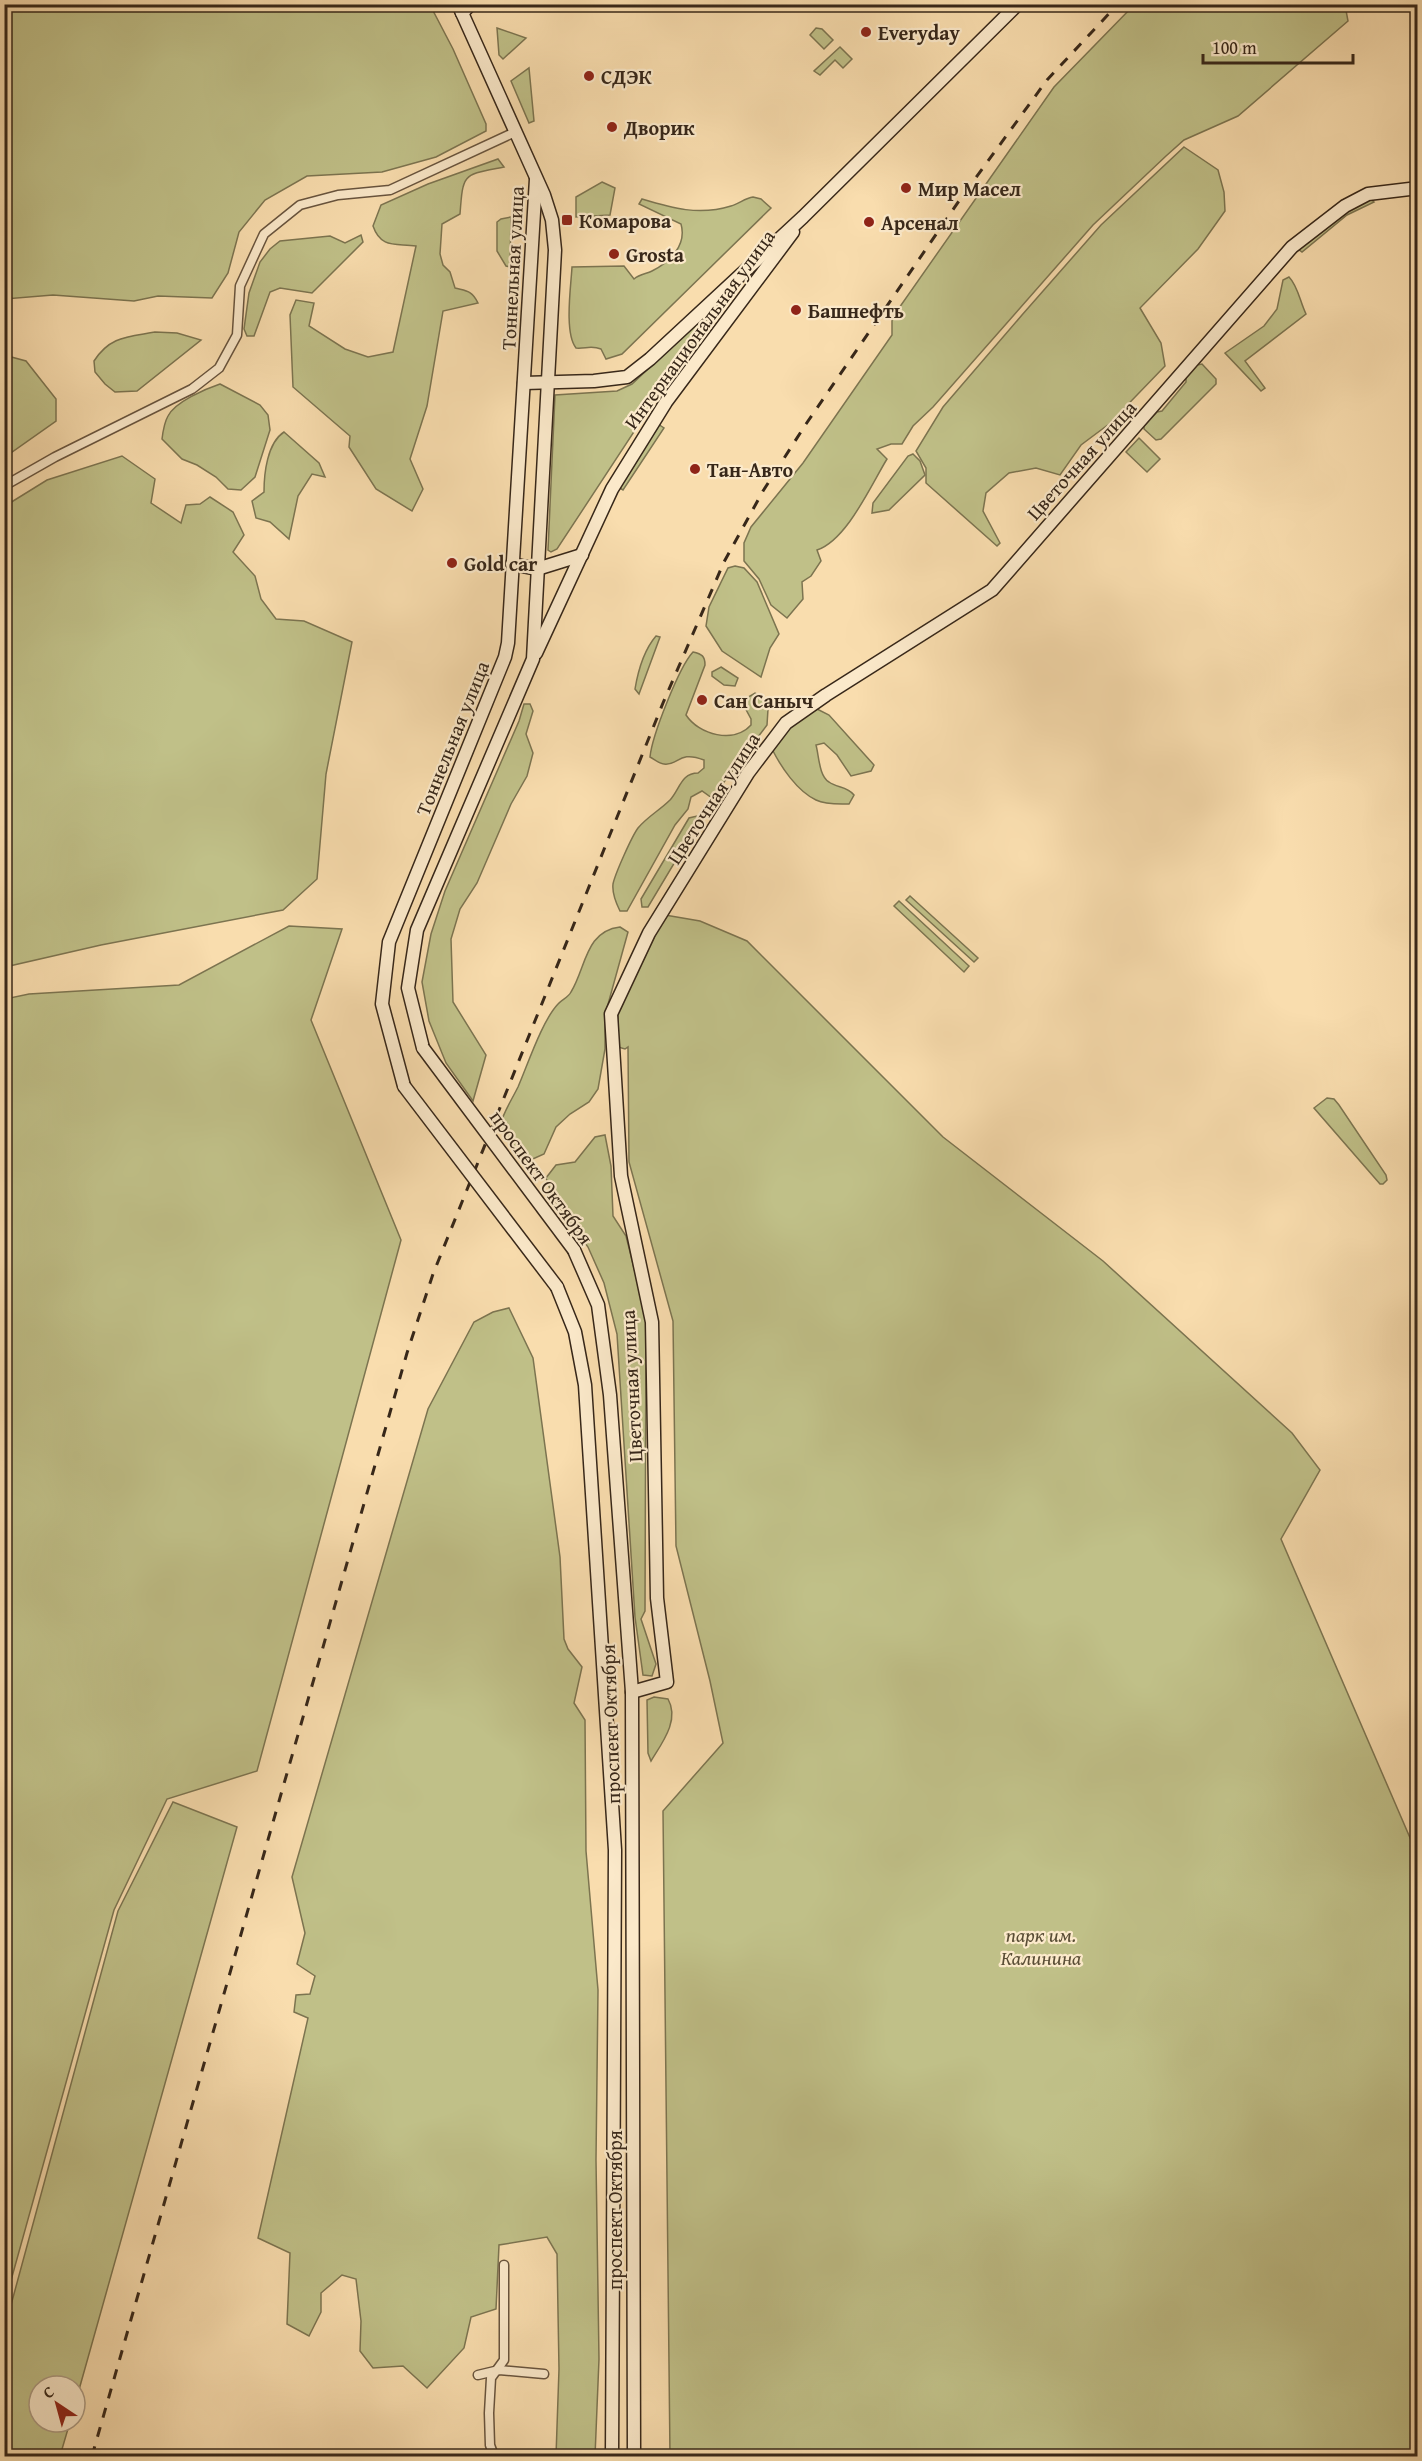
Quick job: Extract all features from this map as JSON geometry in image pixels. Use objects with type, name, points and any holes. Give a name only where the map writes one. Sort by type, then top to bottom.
[{"type":"main road","name":"Интернациональная улица","points":[[524,383],[594,381],[627,377],[650,359],[803,217],[1018,4]]},
{"type":"main road","points":[[463,7],[536,177]]},
{"type":"main road","name":"Тоннельная улица","points":[[404,1086],[382,1004],[389,942],[506,657],[536,177]]},
{"type":"main road","name":"Тоннельная улица","points":[[423,1048],[408,987],[417,930],[532,659],[555,250],[552,220],[536,177]]},
{"type":"main road","name":"Цветочная улица","points":[[632,1692],[667,1682],[657,1598],[652,1322],[621,1176],[611,1014],[649,933],[748,773],[786,723],[826,694],[992,590],[1292,247],[1345,206],[1368,194],[1418,188]]},
{"type":"main road","name":"Интернациональная улица","points":[[532,659],[612,489],[666,402],[782,249],[803,217]]},
{"type":"main road","points":[[512,564],[537,569],[582,555]]},
{"type":"main road","name":"проспект Октября","points":[[423,1048],[574,1250],[598,1305],[610,1395],[632,1692],[634,2457]]},
{"type":"main road","name":"проспект Октября","points":[[404,1086],[557,1287],[575,1332],[585,1385],[615,1850],[612,2457]]},
{"type":"street","points":[[4,486],[55,457],[192,389],[219,368],[237,335],[240,286],[264,234],[300,205],[338,195],[390,190],[515,132]]},
{"type":"street","points":[[494,2457],[490,2445],[491,2378],[499,2370],[504,2360],[504,2265]]},
{"type":"street","points":[[478,2376],[499,2370],[544,2374]]},
{"type":"green space","points":[[5,4],[430,5],[453,49],[486,124],[486,131],[436,157],[382,172],[307,176],[265,200],[239,232],[228,273],[212,298],[158,296],[134,301],[53,295],[5,299]]},
{"type":"green space","points":[[1134,5],[1345,5],[1348,21],[1238,116],[1184,140],[1166,156],[1093,225],[933,407],[913,426],[902,444],[891,444],[877,449],[887,459],[848,524],[828,544],[817,550],[821,561],[811,576],[802,582],[803,599],[787,618],[771,605],[759,579],[744,561],[744,543],[751,527],[803,463],[892,335],[892,318],[1054,87]]},
{"type":"green space","points":[[497,28],[526,38],[503,59],[499,55]]},
{"type":"green space","points":[[816,28],[822,29],[833,40],[824,49],[810,35]]},
{"type":"green space","points":[[840,47],[852,59],[843,68],[835,60],[820,75],[814,71]]},
{"type":"green space","points":[[529,68],[534,121],[529,123],[511,81]]},
{"type":"green space","points":[[1184,147],[1218,170],[1224,192],[1225,211],[1198,249],[1140,308],[1161,343],[1165,366],[1109,424],[1081,445],[1060,475],[1036,468],[1009,473],[986,493],[983,511],[1000,543],[997,546],[926,483],[926,468],[916,451],[943,407],[1101,225]]},
{"type":"green space","points":[[498,159],[504,167],[473,174],[468,178],[462,190],[460,214],[442,224],[440,254],[443,265],[450,272],[455,288],[471,293],[478,303],[443,311],[427,406],[410,459],[423,489],[412,511],[376,489],[349,447],[350,436],[293,387],[290,315],[296,300],[314,303],[309,326],[345,349],[368,357],[393,352],[416,246],[390,244],[380,238],[373,226],[381,205],[428,184]]},
{"type":"green space","points":[[602,182],[615,188],[610,215],[576,217],[576,197]]},
{"type":"green space","points":[[753,197],[761,199],[771,208],[622,354],[606,359],[601,349],[576,348],[572,341],[569,321],[572,267],[624,266],[634,279],[665,263],[679,246],[682,239],[681,224],[639,204],[642,199],[697,211],[731,206]]},
{"type":"green space","points":[[1371,199],[1374,202],[1347,215],[1302,252],[1298,249],[1347,209]]},
{"type":"green space","points":[[511,217],[510,267],[506,266],[497,251],[497,222]]},
{"type":"green space","points":[[361,235],[363,242],[312,293],[280,288],[270,292],[254,336],[247,336],[244,329],[249,293],[260,262],[270,249],[280,241],[330,236],[345,243]]},
{"type":"green space","points":[[1289,277],[1297,289],[1306,314],[1245,361],[1265,388],[1261,391],[1225,353],[1264,326],[1277,309],[1283,280]]},
{"type":"green space","points":[[704,316],[708,319],[557,549],[551,552],[548,550],[555,395],[617,391],[632,384]]},
{"type":"green space","points":[[155,332],[177,333],[201,340],[137,391],[115,392],[105,384],[95,372],[94,361],[100,353],[120,339]]},
{"type":"green space","points":[[4,355],[26,361],[56,399],[56,421],[5,457]]},
{"type":"green space","points":[[1202,364],[1216,379],[1216,384],[1161,439],[1156,440],[1144,429],[1144,426],[1157,412],[1162,411],[1186,382],[1186,375],[1197,365]]},
{"type":"green space","points":[[220,384],[260,405],[268,415],[270,430],[255,477],[241,490],[228,489],[216,477],[182,459],[162,439],[168,416],[177,406]]},
{"type":"green space","points":[[658,424],[664,428],[623,490],[618,487]]},
{"type":"green space","points":[[284,432],[319,463],[325,477],[312,474],[298,496],[289,539],[270,522],[256,518],[252,501],[264,492],[270,451],[278,437]]},
{"type":"green space","points":[[1139,438],[1160,459],[1147,472],[1126,452]]},
{"type":"green space","points":[[913,454],[920,461],[925,475],[889,510],[872,513],[873,503],[908,456]]},
{"type":"green space","points":[[122,456],[155,479],[151,503],[181,523],[186,505],[200,504],[210,497],[233,512],[244,535],[233,552],[255,576],[261,599],[276,619],[304,621],[352,642],[326,774],[317,879],[283,910],[101,945],[5,967],[5,506],[47,480]]},
{"type":"green space","points":[[735,566],[744,568],[757,582],[779,634],[770,648],[761,677],[722,651],[706,626],[709,607],[728,568]]},
{"type":"green space","points":[[656,636],[660,637],[639,694],[635,689],[640,668]]},
{"type":"green space","points":[[693,652],[702,656],[705,665],[686,715],[692,722],[699,728],[717,735],[744,731],[751,725],[751,719],[743,704],[745,699],[755,693],[761,696],[768,709],[767,725],[712,798],[702,791],[691,797],[688,809],[675,825],[627,911],[620,911],[613,884],[635,832],[645,820],[670,800],[684,779],[704,768],[704,760],[695,757],[684,757],[673,763],[664,764],[650,757],[667,702]]},
{"type":"green space","points":[[721,667],[738,678],[735,686],[724,685],[712,676],[712,672]]},
{"type":"green space","points":[[524,704],[530,704],[533,711],[526,734],[533,753],[527,776],[511,804],[477,883],[460,909],[451,939],[453,1002],[486,1055],[473,1101],[446,1063],[429,1021],[422,982],[431,934],[445,891],[519,721]]},
{"type":"green space","points":[[817,709],[829,715],[874,765],[871,771],[851,776],[837,755],[824,743],[816,745],[821,771],[826,779],[854,795],[849,804],[824,803],[802,791],[790,778],[772,749],[793,724]]},
{"type":"green space","points":[[697,816],[700,820],[648,907],[642,907],[641,899],[689,818]]},
{"type":"green space","points":[[910,896],[978,958],[974,962],[906,900]]},
{"type":"green space","points":[[899,901],[969,966],[964,972],[894,906]]},
{"type":"green space","name":"парк им. Калинина","points":[[665,915],[700,921],[747,941],[943,1137],[1103,1261],[1292,1433],[1320,1470],[1281,1539],[1417,1854],[1417,2456],[670,2456],[663,1811],[723,1743],[676,1546],[673,1321],[629,1162],[628,1047],[625,1049],[618,1047],[618,1012]]},
{"type":"green space","points":[[289,926],[342,929],[311,1020],[401,1240],[257,1771],[167,1799],[114,1910],[5,2302],[5,999],[29,994],[179,985]]},
{"type":"green space","points":[[620,927],[628,932],[605,1015],[605,1049],[598,1089],[589,1102],[570,1114],[556,1127],[544,1154],[526,1162],[499,1128],[503,1117],[546,1021],[558,1004],[571,992],[593,943],[608,930]]},
{"type":"green space","points":[[1327,1098],[1334,1099],[1339,1105],[1386,1175],[1387,1180],[1383,1184],[1380,1184],[1314,1108]]},
{"type":"green space","points":[[605,1135],[611,1166],[613,1216],[626,1236],[646,1316],[645,1611],[641,1619],[656,1664],[652,1676],[643,1675],[635,1617],[617,1334],[604,1283],[588,1247],[553,1198],[546,1178],[556,1165],[575,1162],[595,1137]]},
{"type":"green space","points":[[509,1308],[533,1358],[560,1557],[564,1639],[568,1649],[582,1667],[574,1703],[585,1720],[586,1851],[598,1990],[596,2160],[599,2359],[595,2456],[556,2456],[559,2369],[557,2254],[547,2237],[499,2245],[496,2309],[471,2317],[464,2348],[427,2388],[403,2366],[373,2368],[360,2351],[361,2321],[356,2279],[342,2275],[321,2293],[321,2312],[309,2336],[287,2324],[290,2253],[258,2238],[308,2018],[294,2012],[296,1995],[310,1994],[315,1976],[297,1964],[305,1933],[292,1877],[428,1409],[474,1322],[493,1312]]},
{"type":"green space","points":[[654,1697],[668,1699],[672,1715],[668,1731],[651,1761],[648,1753],[647,1700]]},
{"type":"green space","points":[[173,1802],[237,1827],[83,2374],[27,2374],[27,2434],[66,2434],[60,2456],[5,2456],[5,2327],[118,1911]]},
{"type":"railway","points":[[92,2456],[407,1353],[433,1274],[663,703],[724,562],[763,491],[806,424],[961,198],[1047,80],[1118,4]]},
{"type":"place","name":"Everyday","points":[[866,32]]},
{"type":"place","name":"СДЭК","points":[[589,76]]},
{"type":"place","name":"Дворик","points":[[612,127]]},
{"type":"place","name":"Мир Масел","points":[[906,188]]},
{"type":"place","name":"Комарова","points":[[567,220]]},
{"type":"place","name":"Арсенал","points":[[869,222]]},
{"type":"place","name":"Grosta","points":[[614,254]]},
{"type":"place","name":"Башнефть","points":[[796,310]]},
{"type":"place","name":"Тан-Авто","points":[[695,469]]},
{"type":"place","name":"Gold car","points":[[452,563]]},
{"type":"place","name":"Сан Саныч","points":[[702,700]]}]
